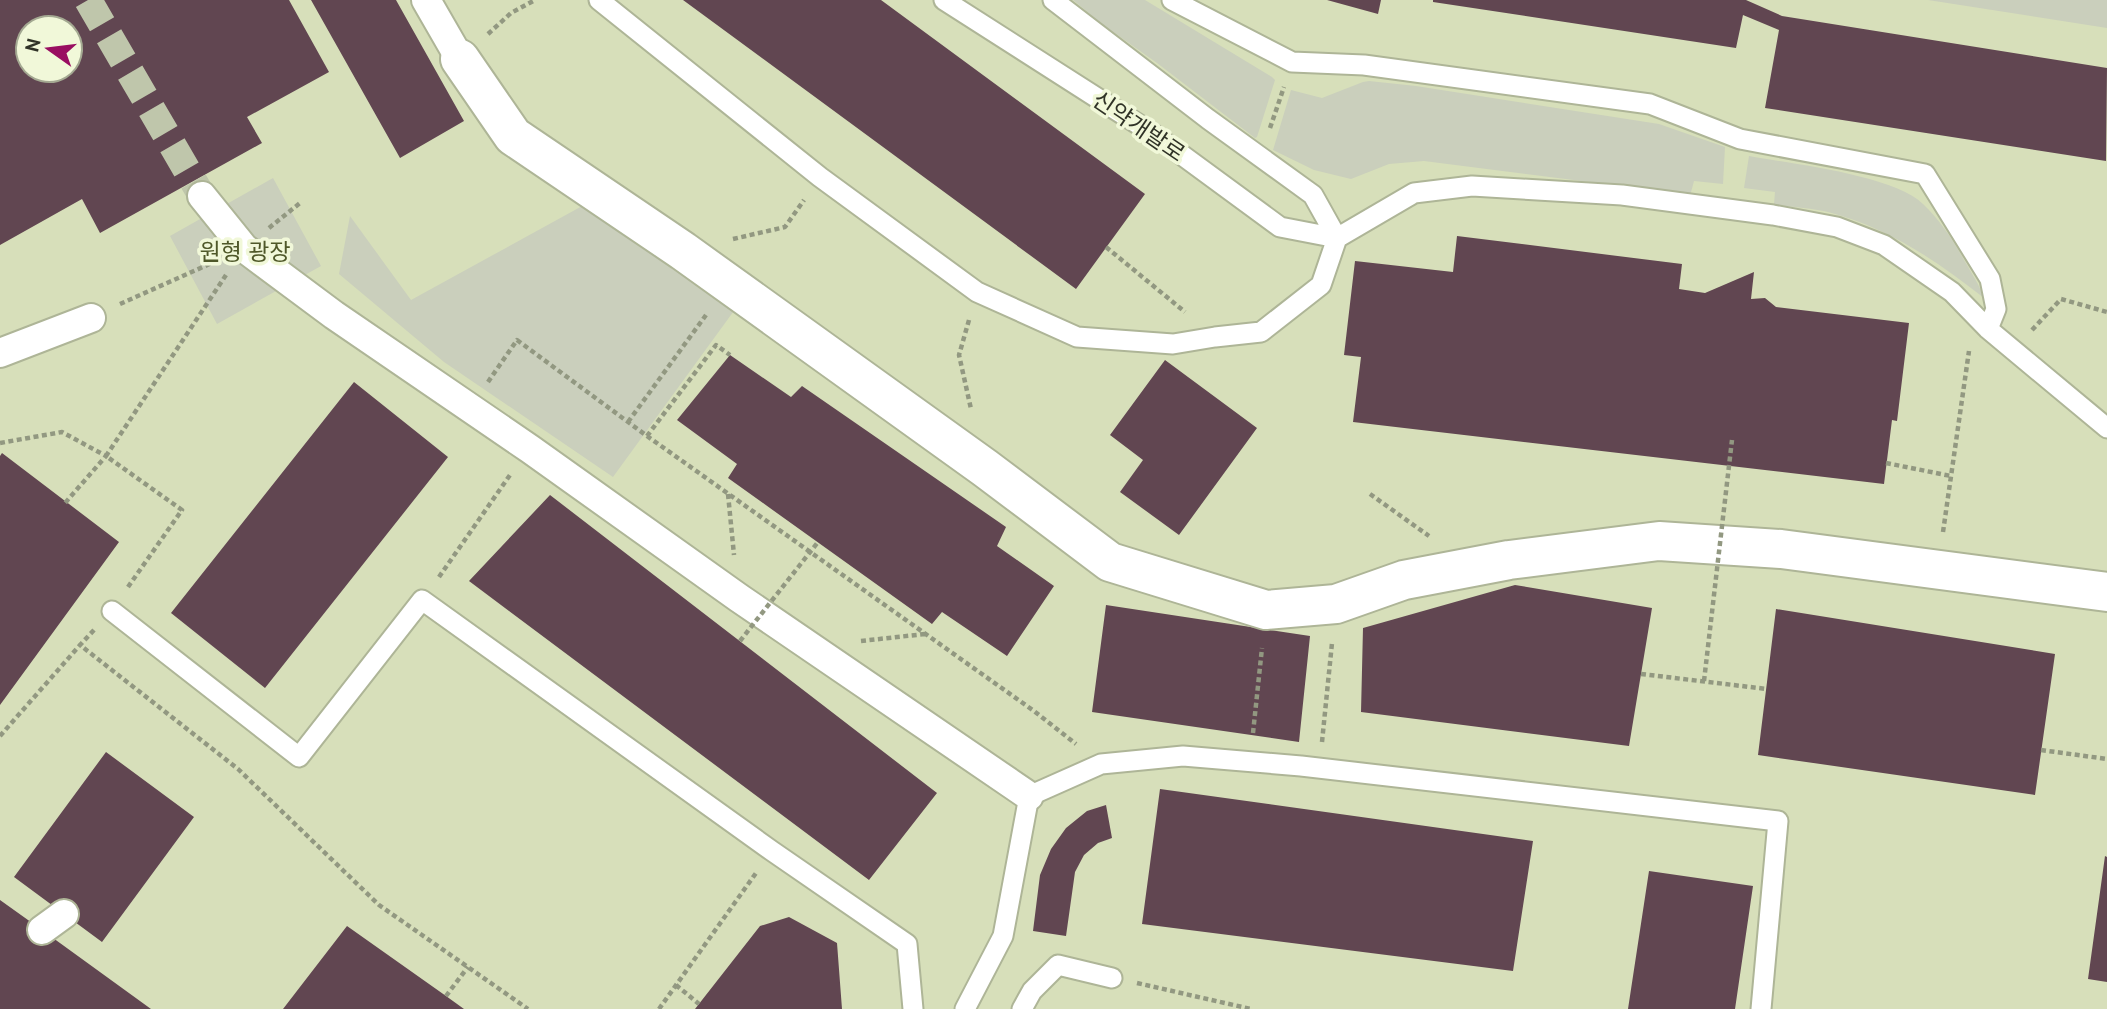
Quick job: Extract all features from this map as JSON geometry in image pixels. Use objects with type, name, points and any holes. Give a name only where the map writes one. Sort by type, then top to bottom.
[{"type":"street","points":[[426,0],[460,59],[513,136],[682,251],[985,468],[1110,562],[1266,610],[1336,604],[1404,580],[1473,567],[1659,541],[1780,549],[2107,592]]},
{"type":"street","points":[[202,196],[244,248],[334,315],[530,449],[738,597],[1030,796]]},
{"type":"street","points":[[0,353],[91,318]]},
{"type":"lane","points":[[599,0],[820,177],[977,292],[1077,337],[1173,344],[1261,332],[1321,285],[1337,238],[1414,193],[1472,186],[1622,195],[1773,215],[1837,227],[1884,245],[1952,292],[1988,329],[2107,428]]},
{"type":"lane","name":"신약개발로","points":[[944,0],[1152,132],[1280,228],[1337,238]]},
{"type":"lane","points":[[1053,0],[1208,119],[1313,195],[1337,238]]},
{"type":"lane","points":[[1172,0],[1292,62],[1364,65],[1650,104],[1740,139],[1925,174],[1990,279],[1996,309],[1988,329]]},
{"type":"lane","points":[[112,611],[299,757],[422,600],[772,851],[907,944],[913,1009]]},
{"type":"lane","points":[[965,1009],[1003,936],[1030,796],[1101,764],[1183,756],[1319,768],[1778,821],[1761,1009]]},
{"type":"lane","points":[[1022,1009],[1032,990],[1058,965],[1112,978]]},
{"type":"path","points":[[460,59],[511,13],[535,0]]},
{"type":"path","points":[[1261,156],[1292,62]]},
{"type":"path","points":[[682,251],[785,227],[820,177]]},
{"type":"path","points":[[91,318],[244,248],[300,202]]},
{"type":"path","points":[[1106,247],[1215,337]]},
{"type":"path","points":[[65,503],[106,456],[244,248]]},
{"type":"path","points":[[628,422],[728,284]]},
{"type":"path","points":[[977,292],[959,355],[985,468]]},
{"type":"path","points":[[2012,350],[2061,299],[2107,312]]},
{"type":"path","points":[[1938,569],[1968,352],[1988,329]]},
{"type":"path","points":[[470,408],[517,340],[647,436],[1034,711],[1101,764]]},
{"type":"path","points":[[647,436],[716,345],[730,355]]},
{"type":"path","points":[[0,443],[62,432],[106,456],[182,510],[112,611],[0,736]]},
{"type":"path","points":[[1704,681],[1732,440]]},
{"type":"path","points":[[422,600],[530,449]]},
{"type":"path","points":[[1886,463],[1951,476]]},
{"type":"path","points":[[728,493],[738,597]]},
{"type":"path","points":[[1370,494],[1473,567]]},
{"type":"path","points":[[740,641],[818,542]]},
{"type":"path","points":[[1319,768],[1336,604]]},
{"type":"path","points":[[1250,762],[1266,610]]},
{"type":"path","points":[[809,646],[926,634]]},
{"type":"path","points":[[80,645],[238,769],[379,905],[528,1009]]},
{"type":"path","points":[[1641,674],[1767,689]]},
{"type":"path","points":[[2041,750],[2107,759]]},
{"type":"path","points":[[659,1009],[772,851]]},
{"type":"path","points":[[446,996],[468,967]]},
{"type":"path","points":[[1112,978],[1251,1009]]},
{"type":"path","points":[[676,985],[699,1004]]},
{"type":"shaded area","points":[[0,0],[2107,0],[2107,1009],[0,1009]]},
{"type":"green space","points":[[1073,0],[1145,0],[1272,77],[1275,80],[1257,137],[1255,138]]},
{"type":"green space","points":[[1928,0],[2107,0],[2107,28]]},
{"type":"green space","points":[[1369,81],[1659,124],[1725,147],[1723,184],[1694,181],[1690,196],[1424,161],[1389,164],[1351,179],[1314,170],[1273,150],[1291,90],[1322,98]]},
{"type":"green space","points":[[1749,156],[1841,172],[1889,185],[1909,194],[1923,204],[1946,230],[1984,298],[1930,258],[1891,236],[1850,218],[1815,209],[1774,204],[1775,192],[1744,188]]},
{"type":"green space","name":"원형 광장","points":[[273,178],[321,266],[217,324],[170,236]]},
{"type":"green space","points":[[584,205],[736,308],[613,477],[444,362],[339,274],[350,216],[411,300]]},
{"type":"building","points":[[0,0],[289,0],[329,72],[247,117],[262,143],[100,233],[82,199],[0,245]]},
{"type":"building","points":[[311,0],[396,0],[464,121],[400,158]]},
{"type":"building","points":[[683,0],[881,0],[1145,194],[1076,289]]},
{"type":"building","points":[[1327,0],[1381,0],[1378,14]]},
{"type":"building","points":[[1433,0],[1746,0],[1782,16],[2107,68],[2106,161],[1765,108],[1779,30],[1743,15],[1736,48]]},
{"type":"building","points":[[1457,236],[1682,264],[1679,289],[1705,293],[1754,272],[1751,299],[1765,298],[1776,307],[1909,323],[1897,421],[1892,420],[1884,484],[1353,422],[1361,357],[1344,355],[1355,261],[1453,272]]},
{"type":"building","points":[[730,355],[791,397],[802,386],[1006,527],[997,546],[1054,586],[1007,656],[942,612],[932,624],[728,478],[737,464],[677,420]]},
{"type":"building","points":[[1165,360],[1257,428],[1179,535],[1120,492],[1143,460],[1110,435]]},
{"type":"building","points":[[354,382],[448,457],[265,688],[171,613]]},
{"type":"building","points":[[2,453],[119,542],[0,705],[0,456]]},
{"type":"building","points":[[550,495],[937,793],[869,880],[469,581]]},
{"type":"building","points":[[1515,585],[1652,608],[1629,746],[1361,712],[1363,628]]},
{"type":"building","points":[[1106,605],[1310,636],[1299,742],[1092,712]]},
{"type":"building","points":[[1776,609],[2055,654],[2035,795],[1758,755]]},
{"type":"building","points":[[106,752],[194,817],[102,942],[14,877]]},
{"type":"building","points":[[1160,789],[1533,841],[1513,971],[1142,924]]},
{"type":"building","points":[[1106,805],[1112,838],[1098,843],[1084,855],[1075,872],[1066,936],[1033,931],[1040,875],[1051,849],[1066,828],[1087,811]]},
{"type":"building","points":[[2105,856],[2107,857],[2107,982],[2088,979]]},
{"type":"building","points":[[1649,871],[1753,886],[1735,1009],[1628,1009]]},
{"type":"building","points":[[0,900],[42,930],[151,1009],[0,1009]]},
{"type":"building","points":[[789,917],[837,943],[842,1009],[695,1009],[760,926]]},
{"type":"building","points":[[347,926],[446,996],[464,1009],[283,1009]]},
{"type":"tunnel","points":[[88,0],[202,196]]}]
